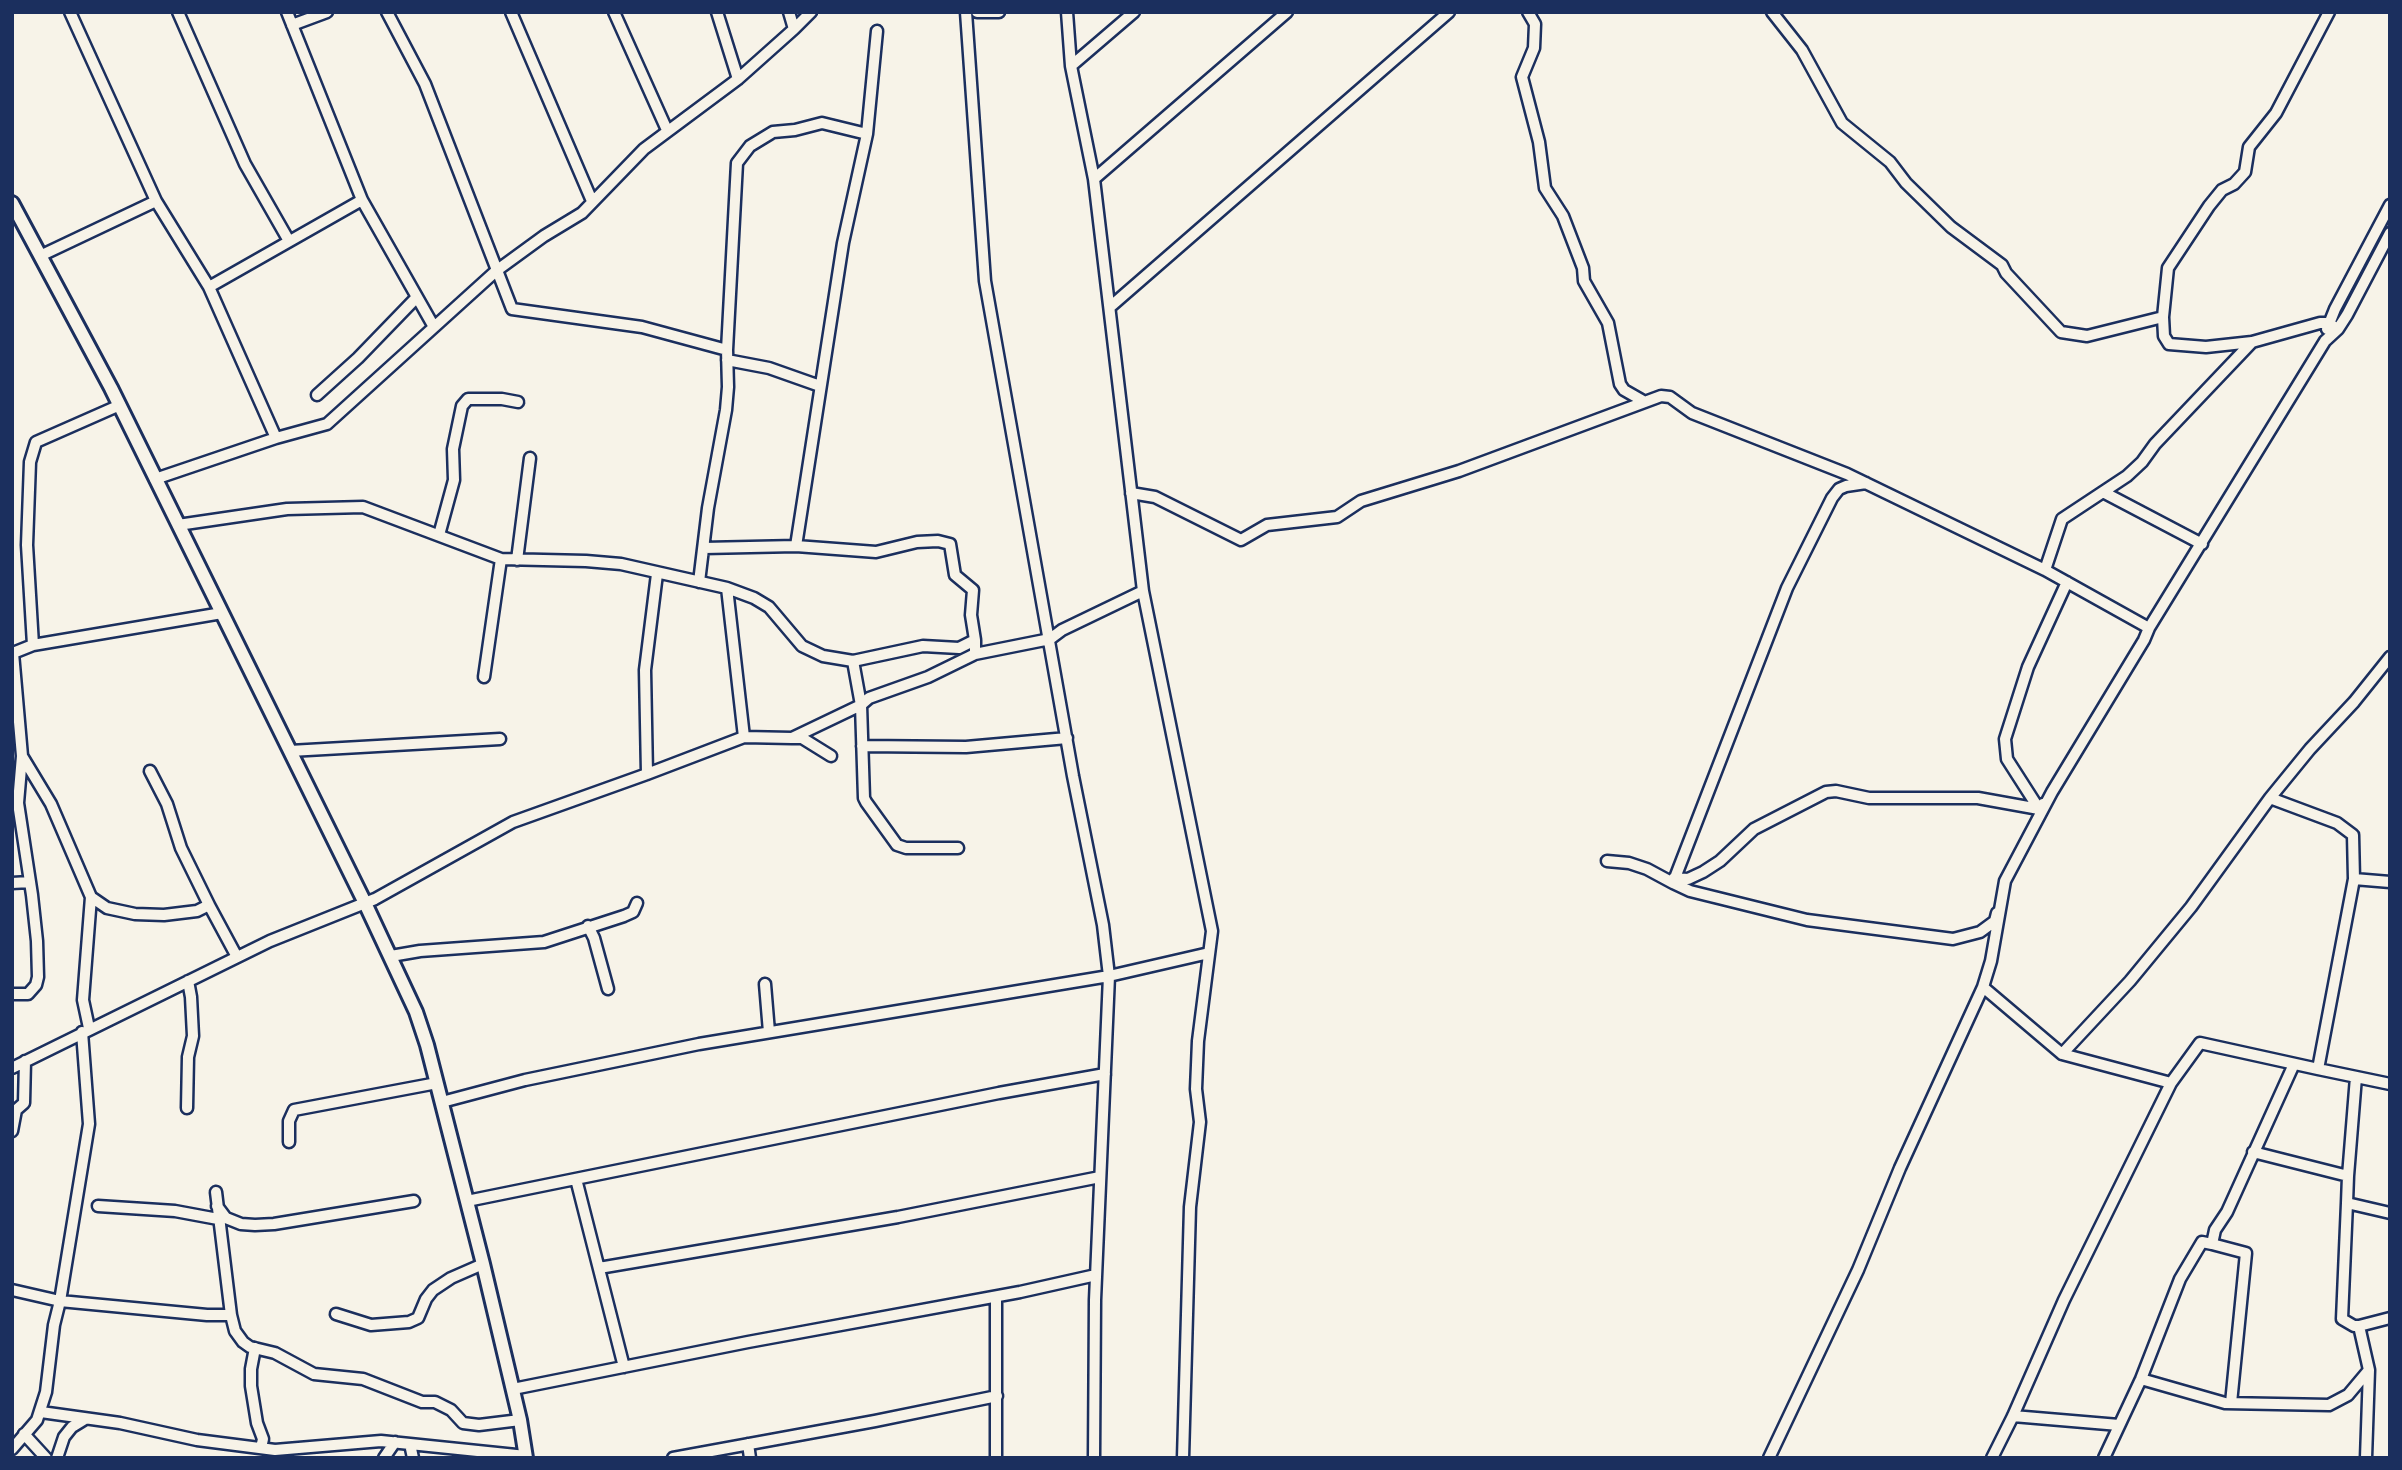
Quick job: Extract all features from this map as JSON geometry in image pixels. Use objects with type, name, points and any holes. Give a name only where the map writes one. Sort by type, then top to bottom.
[{"type":"street","points":[[70,12],[156,201],[209,287],[276,438]]},
{"type":"street","points":[[178,12],[245,164],[289,241]]},
{"type":"street","points":[[287,12],[362,200],[433,327]]},
{"type":"street","points":[[292,25],[327,12]]},
{"type":"street","points":[[387,12],[425,83],[512,309],[642,327],[820,386]]},
{"type":"street","points":[[511,12],[592,201]]},
{"type":"street","points":[[614,12],[667,130]]},
{"type":"street","points":[[717,12],[738,79]]},
{"type":"street","points":[[789,12],[794,29]]},
{"type":"street","points":[[155,479],[276,438],[327,424],[496,271],[544,236],[582,213],[644,149],[738,79],[811,12]]},
{"type":"street","points":[[966,12],[985,281],[1067,738],[1104,925],[1109,976],[1096,1275],[1094,1458]]},
{"type":"street","points":[[977,12],[999,12]]},
{"type":"street","points":[[1067,12],[1071,66],[1094,179],[1143,591],[1212,931],[1196,1089],[1200,1122],[1190,1207],[1183,1458]]},
{"type":"street","points":[[1071,66],[1134,12]]},
{"type":"street","points":[[1094,179],[1287,12]]},
{"type":"street","points":[[1110,307],[1450,12]]},
{"type":"street","points":[[1528,12],[1535,24],[1534,48],[1521,77],[1539,142],[1545,188],[1563,216],[1583,268],[1584,281],[1608,323],[1620,384],[1624,390],[1645,402]]},
{"type":"street","points":[[1772,12],[1802,50],[1842,123],[1890,162],[1906,183],[1951,227],[2002,265],[2006,273],[2061,331],[2087,336],[2163,317]]},
{"type":"street","points":[[2329,12],[2276,113],[2249,147],[2245,172],[2234,184],[2222,190],[2209,206],[2168,268],[2163,317],[2164,336],[2169,344],[2206,347],[2252,342],[2309,325],[2328,323],[2338,329]]},
{"type":"street","points":[[796,546],[843,243],[867,134],[877,31]]},
{"type":"street","points":[[699,582],[708,508],[726,410],[736,169],[740,158],[750,146],[772,132],[795,130],[822,123],[867,134]]},
{"type":"street","points":[[209,287],[362,200]]},
{"type":"street","points":[[42,255],[156,201]]},
{"type":"street","points":[[12,203],[120,405],[416,1012],[483,1264],[520,1420],[526,1457],[455,1453],[381,1441],[294,1453],[197,1440],[120,1423],[41,1412]]},
{"type":"street","points":[[2325,341],[2328,323],[2390,205]]},
{"type":"street","points":[[1606,861],[1629,863],[1647,869],[1690,891],[1807,920],[1953,939],[1980,932],[1995,921],[2005,881],[2052,792],[2325,341],[2338,329],[2390,233]]},
{"type":"street","points":[[317,395],[358,358],[417,297]]},
{"type":"street","points":[[2045,570],[2062,519],[2127,476],[2252,342]]},
{"type":"street","points":[[1131,493],[1155,497],[1241,540],[1267,525],[1337,517],[1361,501],[1459,471],[1661,396],[1670,397],[1692,413],[1866,483],[2045,570],[2149,628]]},
{"type":"street","points":[[439,535],[454,481],[453,450],[462,406],[468,399],[519,402]]},
{"type":"street","points":[[33,645],[27,545],[30,462],[36,442],[120,405]]},
{"type":"street","points":[[517,560],[530,458]]},
{"type":"street","points":[[1673,880],[1787,588],[1832,498],[1839,489],[1866,483]]},
{"type":"street","points":[[2103,492],[2202,544]]},
{"type":"street","points":[[178,525],[288,509],[363,507],[501,559],[621,564],[727,588],[769,607],[802,646],[823,656],[852,661],[923,646],[959,648],[975,640]]},
{"type":"street","points":[[704,548],[796,546],[876,552],[917,542],[938,541],[950,544],[955,575],[973,590],[971,615],[975,654]]},
{"type":"street","points":[[484,677],[501,559]]},
{"type":"street","points":[[647,774],[645,670],[657,574]]},
{"type":"street","points":[[2039,809],[2007,759],[2005,739],[2028,667],[2067,582]]},
{"type":"street","points":[[727,588],[744,737]]},
{"type":"street","points":[[792,738],[861,705],[869,698],[929,677],[975,654],[1050,639],[1062,630],[1143,591]]},
{"type":"street","points":[[12,994],[28,994],[36,985],[38,977],[37,941],[18,803],[22,756],[12,653],[33,645],[222,612]]},
{"type":"street","points":[[2062,1054],[2130,981],[2191,907],[2270,797],[2390,657]]},
{"type":"street","points":[[852,661],[861,705],[864,797],[893,841],[905,848],[958,848]]},
{"type":"street","points":[[12,1068],[270,940],[365,903],[513,822],[744,737],[802,738],[831,756]]},
{"type":"street","points":[[290,751],[500,738]]},
{"type":"street","points":[[862,746],[965,747],[1067,738]]},
{"type":"street","points":[[12,1449],[41,1412],[89,1124],[83,1000],[91,897],[51,804],[22,756]]},
{"type":"street","points":[[150,771],[167,804],[181,848],[237,957]]},
{"type":"street","points":[[1673,880],[1703,872],[1720,861],[1754,829],[1826,792],[1836,791],[1869,797],[1978,798],[2039,809]]},
{"type":"street","points":[[2039,809],[2052,792]]},
{"type":"street","points":[[2270,797],[2337,823],[2353,835],[2354,879],[2318,1069]]},
{"type":"street","points":[[2354,879],[2390,881]]},
{"type":"street","points":[[1769,1458],[1858,1270],[1900,1168],[1983,987],[1991,961],[2005,881]]},
{"type":"street","points":[[12,883],[30,882]]},
{"type":"street","points":[[91,897],[107,908],[135,914],[164,915],[197,911],[209,905]]},
{"type":"street","points":[[391,957],[420,951],[544,942],[624,916],[633,912],[636,903]]},
{"type":"street","points":[[588,926],[608,989]]},
{"type":"street","points":[[442,1102],[607,1062],[769,1032],[1109,976],[1209,953]]},
{"type":"street","points":[[187,1108],[188,1057],[194,1017],[188,981]]},
{"type":"street","points":[[765,984],[769,1032]]},
{"type":"street","points":[[1983,987],[2062,1054],[2171,1083]]},
{"type":"street","points":[[1992,1458],[2064,1300],[2171,1083],[2200,1043],[2390,1084]]},
{"type":"street","points":[[12,1131],[16,1110],[24,1103],[25,1061]]},
{"type":"street","points":[[2212,1244],[2215,1230],[2227,1212],[2294,1064]]},
{"type":"street","points":[[467,1201],[972,1098],[1105,1074]]},
{"type":"street","points":[[2356,1077],[2348,1176],[2342,1319],[2359,1326],[2390,1318]]},
{"type":"street","points":[[289,1142],[289,1121],[294,1110],[437,1083]]},
{"type":"street","points":[[2253,1152],[2348,1176]]},
{"type":"street","points":[[599,1269],[898,1217],[1100,1177]]},
{"type":"street","points":[[576,1179],[624,1367]]},
{"type":"street","points":[[216,1192],[230,1315],[238,1337],[243,1342],[275,1353],[314,1374],[362,1379],[422,1402],[435,1402],[451,1410],[463,1423],[479,1425],[520,1420]]},
{"type":"street","points":[[216,1206],[226,1218],[240,1224],[255,1224],[299,1220],[414,1201]]},
{"type":"street","points":[[2347,1203],[2390,1213]]},
{"type":"street","points":[[98,1206],[175,1211],[218,1219]]},
{"type":"street","points":[[2105,1458],[2141,1379],[2180,1279],[2203,1242],[2246,1253],[2231,1403]]},
{"type":"street","points":[[336,1314],[370,1325],[409,1322],[418,1318],[433,1290],[450,1278],[483,1264]]},
{"type":"street","points":[[513,1389],[996,1297],[1096,1275]]},
{"type":"street","points":[[12,1290],[60,1301],[230,1315]]},
{"type":"street","points":[[996,1297],[996,1458]]},
{"type":"street","points":[[2359,1326],[2369,1370],[2366,1458]]},
{"type":"street","points":[[255,1348],[251,1386],[257,1423],[263,1438],[261,1448]]},
{"type":"street","points":[[2141,1379],[2231,1403],[2329,1405],[2348,1395],[2369,1370]]},
{"type":"street","points":[[673,1458],[997,1395]]},
{"type":"street","points":[[2013,1416],[2119,1425]]},
{"type":"street","points":[[57,1458],[64,1437],[72,1427],[85,1419]]},
{"type":"street","points":[[24,1434],[46,1458]]},
{"type":"street","points":[[384,1458],[395,1442]]},
{"type":"street","points":[[410,1444],[413,1458]]},
{"type":"street","points":[[748,1444],[750,1458]]}]
